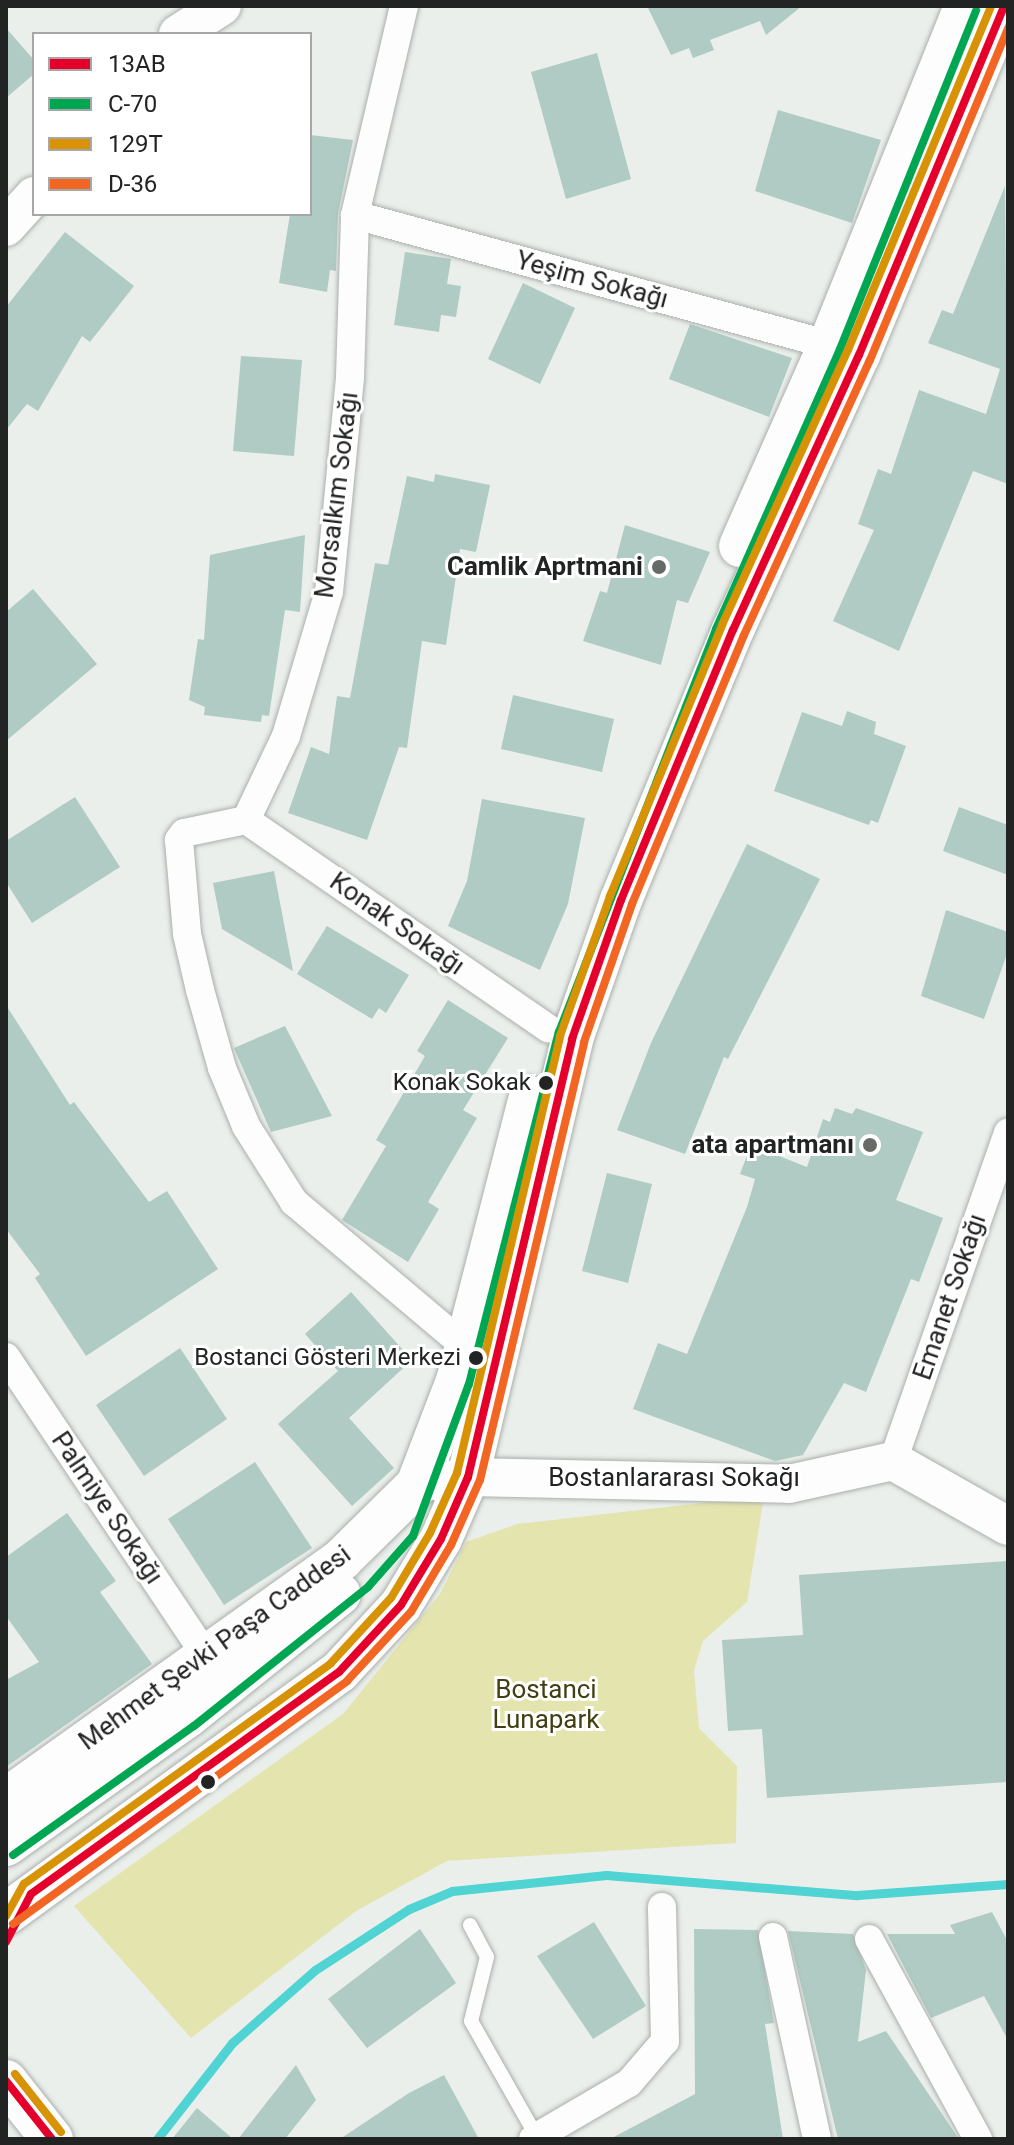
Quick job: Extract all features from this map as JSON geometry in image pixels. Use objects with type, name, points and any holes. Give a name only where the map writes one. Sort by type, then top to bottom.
[{"type":"main road","points":[[181,32],[222,6]]},
{"type":"main road","name":"Mehmet Şevki Paşa Caddesi","points":[[6,1799],[208,1659],[342,1559],[417,1485],[442,1426],[466,1347],[548,1028],[705,624],[829,345],[965,6]]},
{"type":"main road","points":[[6,1942],[14,1905],[339,1672],[401,1605],[441,1539],[468,1477],[572,1039],[621,900],[733,630],[859,355],[1004,6]]},
{"type":"main road","points":[[6,227],[32,198]]},
{"type":"main road","points":[[893,1461],[1008,1526]]},
{"type":"main road","name":"Bostanlararası Sokağı","points":[[417,1485],[468,1477],[789,1484],[893,1461]]},
{"type":"main road","points":[[6,1845],[187,1717],[361,1578],[402,1531],[417,1485]]},
{"type":"main road","points":[[6,2081],[52,2139]]},
{"type":"street","name":"Morsalkım Sokağı","points":[[246,820],[286,736],[329,592],[350,377],[355,215],[404,6]]},
{"type":"street","name":"Yeşim Sokağı","points":[[355,215],[829,345]]},
{"type":"street","name":"Konak Sokağı","points":[[246,820],[548,1028]]},
{"type":"street","points":[[246,820],[184,833],[179,840],[187,934],[222,1068],[240,1111],[294,1202],[466,1347]]},
{"type":"street","name":"Emanet Sokağı","points":[[893,1461],[1008,1133]]},
{"type":"street","name":"Palmiye Sokağı","points":[[6,1357],[208,1659]]},
{"type":"street","points":[[549,2135],[629,2083],[665,2041],[662,1907]]},
{"type":"street","points":[[773,1937],[817,2139]]},
{"type":"street","points":[[869,1939],[978,2139]]},
{"type":"lane","points":[[470,1925],[487,1957],[471,2021],[549,2135]]},
{"type":"green space","name":"Bostanci Lunapark","points":[[764,1496],[747,1602],[703,1641],[694,1670],[699,1728],[737,1766],[736,1843],[447,1861],[356,1911],[191,2038],[74,1906],[343,1714],[440,1594],[466,1542],[517,1524]]},
{"type":"building","points":[[647,6],[802,6],[766,35],[760,21],[710,40],[714,50],[693,58],[689,48],[671,55]]},
{"type":"building","points":[[6,28],[32,58],[32,76],[6,98]]},
{"type":"building","points":[[597,53],[631,179],[566,199],[531,72]]},
{"type":"building","points":[[778,110],[881,140],[852,223],[755,191]]},
{"type":"building","points":[[312,135],[353,140],[338,214],[336,271],[330,270],[327,292],[279,283],[290,216],[312,216]]},
{"type":"building","points":[[1005,186],[1008,484],[973,471],[899,651],[833,621],[874,530],[858,524],[878,469],[891,474],[919,390],[986,414],[1000,369],[928,343],[942,310],[953,314]]},
{"type":"building","points":[[65,232],[134,286],[90,342],[82,336],[38,411],[27,404],[6,430],[6,307]]},
{"type":"building","points":[[405,252],[451,259],[447,284],[461,286],[456,317],[441,315],[439,332],[394,325]]},
{"type":"building","points":[[523,283],[575,308],[540,384],[488,359]]},
{"type":"building","points":[[690,324],[792,358],[769,417],[669,379]]},
{"type":"building","points":[[241,356],[302,360],[294,456],[233,451]]},
{"type":"building","points":[[435,474],[490,485],[476,552],[460,549],[446,645],[422,641],[407,748],[399,747],[367,840],[288,813],[311,747],[329,754],[337,696],[350,698],[375,563],[388,565],[407,476],[434,482]]},
{"type":"building","points":[[625,525],[710,552],[688,603],[677,600],[661,665],[583,641],[600,591],[607,593]]},
{"type":"building","points":[[305,535],[300,612],[285,610],[269,716],[262,715],[261,722],[204,715],[205,707],[189,700],[198,639],[204,640],[210,555]]},
{"type":"building","points":[[33,589],[97,664],[6,741],[6,612]]},
{"type":"building","points":[[513,695],[614,719],[602,772],[501,749]]},
{"type":"building","points":[[847,711],[876,722],[874,734],[906,746],[878,823],[871,820],[869,825],[774,791],[802,712],[842,726]]},
{"type":"building","points":[[75,797],[120,867],[32,923],[6,882],[6,841]]},
{"type":"building","points":[[482,799],[585,818],[568,904],[540,970],[448,926],[467,881]]},
{"type":"building","points":[[959,807],[1008,825],[1008,875],[943,851]]},
{"type":"building","points":[[747,844],[820,879],[728,1059],[724,1057],[685,1154],[617,1130],[651,1043]]},
{"type":"building","points":[[274,871],[293,971],[222,929],[213,883]]},
{"type":"building","points":[[946,910],[1008,932],[1008,951],[984,1019],[921,996]]},
{"type":"building","points":[[327,926],[409,975],[386,1013],[379,1008],[372,1019],[297,974]]},
{"type":"building","points":[[448,1000],[508,1038],[463,1110],[477,1118],[428,1202],[439,1209],[408,1262],[342,1220],[386,1146],[376,1140],[425,1056],[417,1051]]},
{"type":"building","points":[[6,1005],[70,1105],[74,1102],[149,1202],[167,1191],[218,1269],[86,1356],[35,1278],[40,1274],[6,1229]]},
{"type":"building","points":[[285,1026],[332,1116],[271,1132],[234,1048]]},
{"type":"building","points":[[835,1108],[852,1114],[856,1108],[923,1132],[896,1200],[943,1218],[919,1282],[911,1279],[866,1392],[844,1383],[803,1455],[775,1461],[633,1409],[658,1343],[687,1354],[747,1207],[755,1179],[740,1174],[751,1145],[807,1167],[823,1119],[830,1122]]},
{"type":"building","points":[[607,1173],[652,1184],[628,1283],[582,1271]]},
{"type":"building","points":[[351,1292],[412,1360],[349,1418],[394,1468],[352,1506],[278,1424],[338,1371],[305,1334]]},
{"type":"building","points":[[180,1348],[227,1419],[144,1476],[96,1405]]},
{"type":"building","points":[[255,1462],[312,1548],[224,1605],[168,1519]]},
{"type":"building","points":[[67,1513],[116,1581],[100,1592],[152,1664],[6,1767],[6,1680],[39,1662],[6,1616],[6,1557]]},
{"type":"building","points":[[1008,1561],[1008,1782],[767,1798],[762,1729],[728,1731],[722,1640],[803,1635],[799,1575]]},
{"type":"building","points":[[992,1912],[1008,1942],[1008,2040],[984,1996],[931,2018],[887,1934],[955,1934],[950,1925]]},
{"type":"building","points":[[594,1922],[646,2006],[593,2039],[537,1956]]},
{"type":"building","points":[[420,1929],[456,1983],[367,2048],[328,1999]]},
{"type":"building","points":[[694,1929],[758,1930],[774,2023],[765,2024],[783,2139],[610,2139],[695,2094]]},
{"type":"building","points":[[788,1931],[853,1934],[866,1970],[858,2042],[886,2031],[959,2139],[838,2139]]},
{"type":"building","points":[[296,2065],[316,2100],[285,2139],[238,2139]]},
{"type":"building","points":[[444,2075],[479,2139],[340,2139],[409,2093]]},
{"type":"building","points":[[197,2108],[233,2139],[172,2139]]},
{"type":"waterway","points":[[157,2139],[232,2043],[315,1970],[409,1909],[452,1891],[606,1875],[857,1895],[1008,1884]]},
{"type":"transit line","name":"129T","points":[[6,1916],[24,1884],[331,1663],[391,1598],[430,1533],[457,1473],[560,1036],[610,896],[722,625],[848,350],[991,6]]},
{"type":"transit line","name":"13AB","points":[[6,1942],[31,1894],[339,1672],[401,1605],[441,1539],[468,1477],[572,1039],[621,900],[733,630],[859,355],[1004,6]]},
{"type":"transit line","name":"C-70","points":[[13,1855],[194,1726],[368,1587],[413,1536],[469,1384],[559,1032],[716,629],[840,349],[976,10]]},
{"type":"transit line","name":"D-36","points":[[13,1924],[347,1681],[411,1612],[451,1545],[480,1480],[584,1042],[632,904],[744,635],[870,360],[1008,28]]},
{"type":"transit line","name":"129T","points":[[15,2074],[61,2132]]},
{"type":"transit line","name":"13AB","points":[[6,2081],[52,2139]]},
{"type":"place","name":"Camlik Aprtmani","points":[[659,567]]},
{"type":"place","name":"Konak Sokak","points":[[546,1083]]},
{"type":"place","name":"ata apartmanı","points":[[870,1145]]},
{"type":"place","name":"Bostanci Gösteri Merkezi","points":[[476,1358]]}]
